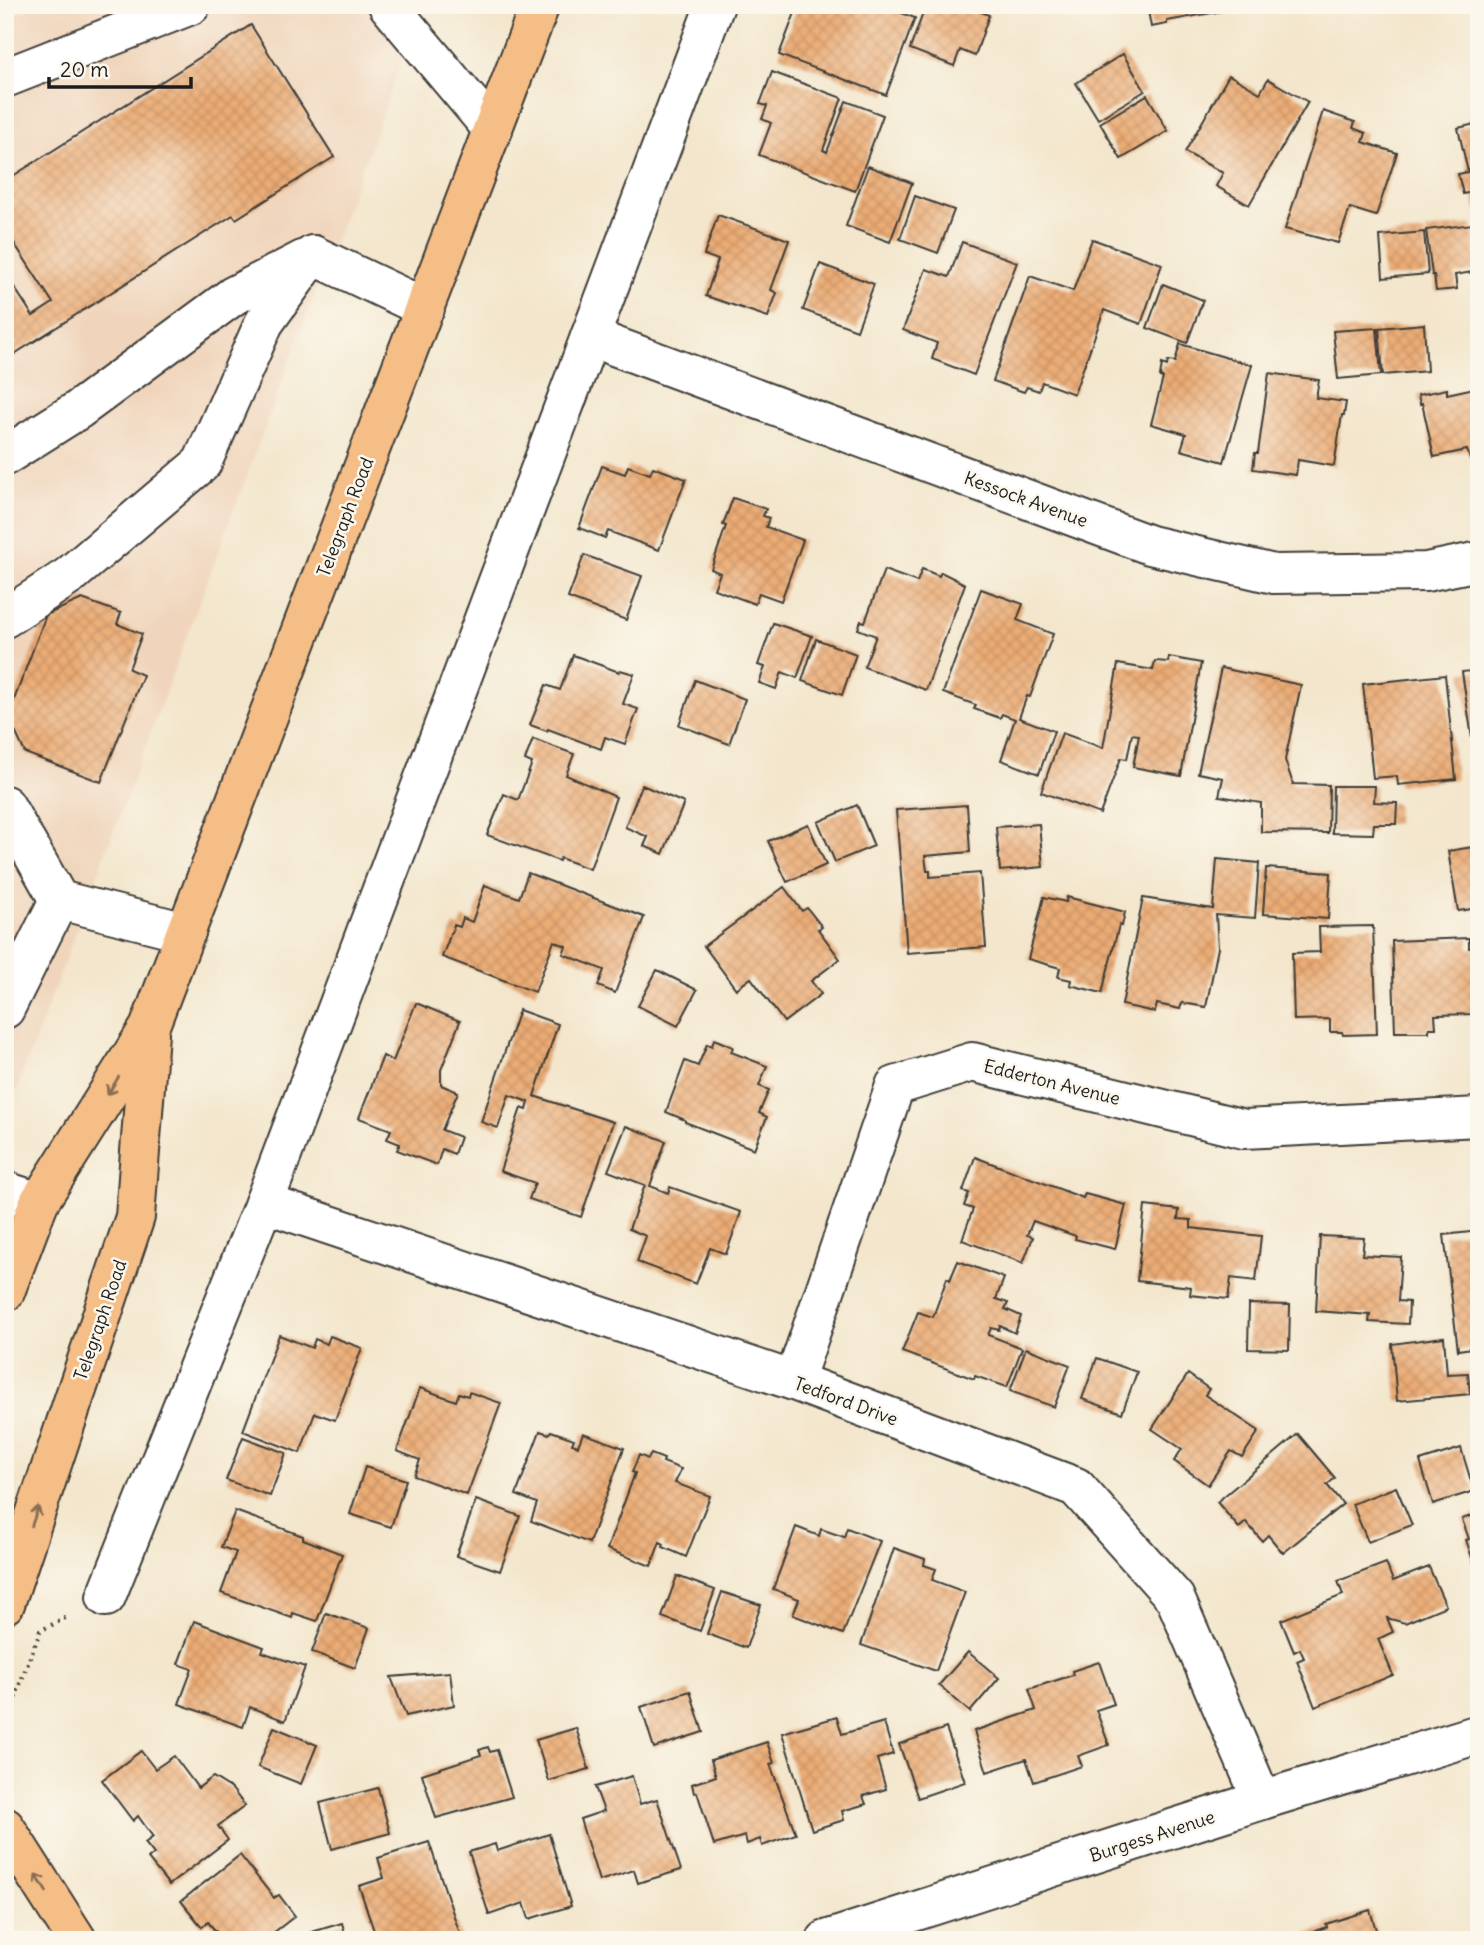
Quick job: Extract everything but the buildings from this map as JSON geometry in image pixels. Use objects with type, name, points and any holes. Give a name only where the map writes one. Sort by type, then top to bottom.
[{"type":"main road","name":"Telegraph Road","points":[[9,1278],[22,1197],[149,1028],[540,5]]},
{"type":"main road","name":"Telegraph Road","points":[[5,1604],[135,1217],[149,1028]]},
{"type":"main road","points":[[5,1826],[77,1940]]},
{"type":"street","points":[[5,78],[191,5]]},
{"type":"street","points":[[388,5],[493,130]]},
{"type":"street","points":[[106,1597],[264,1203],[715,5]]},
{"type":"street","points":[[313,255],[425,308]]},
{"type":"street","points":[[5,456],[78,410],[233,296],[313,255]]},
{"type":"street","points":[[5,618],[69,576],[202,463],[264,323],[313,255]]},
{"type":"street","name":"Kessock Avenue","points":[[590,337],[1150,545],[1274,574],[1426,572],[1479,561]]},
{"type":"street","points":[[5,805],[59,900],[186,932]]},
{"type":"street","points":[[5,1009],[59,900]]},
{"type":"street","name":"Edderton Avenue","points":[[794,1381],[895,1086],[972,1062],[1244,1129],[1479,1117]]},
{"type":"street","name":"Tedford Drive","points":[[264,1203],[794,1381],[1076,1487],[1175,1598],[1262,1800]]},
{"type":"street","name":"Burgess Avenue","points":[[826,1940],[1262,1800],[1479,1734]]},
{"type":"path","points":[[10,1711],[40,1631],[106,1597]]},
{"type":"shaded area","points":[[42,5],[423,5],[5,1121],[5,17]]}]
